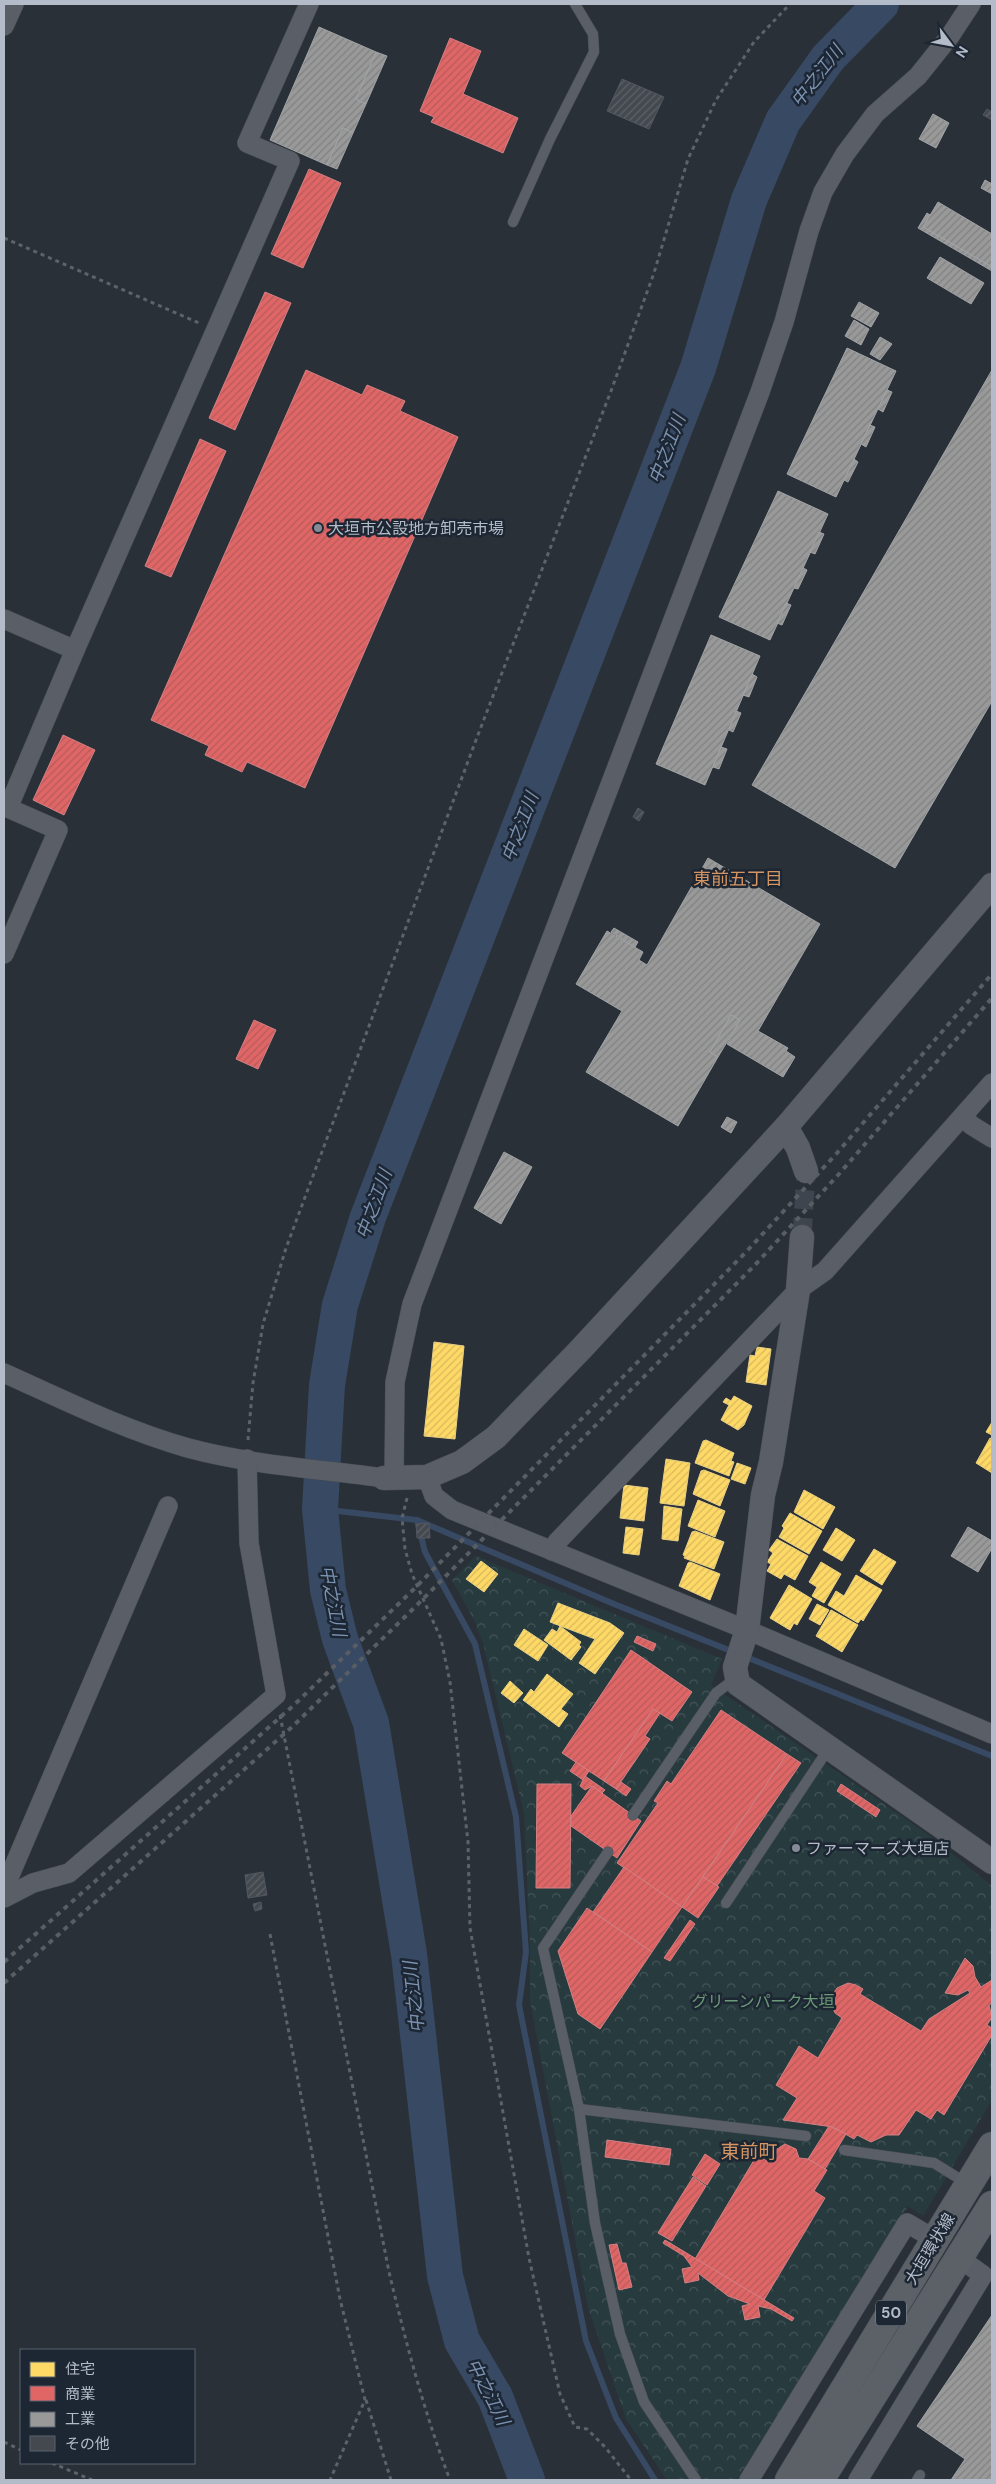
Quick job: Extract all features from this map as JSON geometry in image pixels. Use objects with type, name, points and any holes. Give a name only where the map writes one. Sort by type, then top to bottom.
[{"type":"main road","name":"大垣環状線","points":[[789,2480],[992,2146]]},
{"type":"main road","name":"大垣環状線","points":[[820,2480],[992,2205]]},
{"type":"street","points":[[4,26],[14,4]]},
{"type":"street","points":[[4,954],[58,830],[8,808],[75,650],[290,161],[247,142],[309,4]]},
{"type":"street","points":[[971,4],[950,36],[918,76],[875,114],[845,154],[823,192],[809,231],[784,322],[760,392],[412,1304],[395,1382],[392,1441],[405,1477],[452,1510],[552,1551],[745,1635],[992,1734]]},
{"type":"street","points":[[4,619],[75,650]]},
{"type":"street","points":[[4,1373],[123,1426],[187,1448],[217,1454],[265,1462],[405,1477],[462,1462],[496,1437],[582,1349],[786,1127],[992,885]]},
{"type":"street","points":[[552,1551],[557,1542],[798,1290],[825,1271],[964,1117],[992,1082]]},
{"type":"street","points":[[964,1117],[971,1125],[992,1138]]},
{"type":"street","points":[[786,1127],[798,1148],[806,1170]]},
{"type":"street","points":[[802,1237],[798,1290],[771,1462],[763,1495],[745,1635],[735,1673],[738,1684],[992,1862]]},
{"type":"street","points":[[4,1898],[33,1883],[69,1873],[276,1696],[249,1543],[247,1459]]},
{"type":"street","points":[[4,1889],[168,1506]]},
{"type":"street","points":[[749,2480],[908,2223],[936,2240]]},
{"type":"street","points":[[858,2480],[983,2275],[959,2258]]},
{"type":"lane","points":[[513,222],[550,139],[594,52],[593,34],[575,4]]},
{"type":"lane","points":[[633,1815],[716,1693],[735,1673]]},
{"type":"lane","points":[[726,1903],[829,1748]]},
{"type":"lane","points":[[608,1852],[543,1948],[579,2108],[595,2223],[620,2334],[644,2402],[696,2480]]},
{"type":"lane","points":[[579,2108],[806,2136]]},
{"type":"lane","points":[[844,2150],[934,2163],[955,2176]]},
{"type":"path","points":[[247,1459],[253,1383],[263,1324],[286,1248],[472,749],[614,382],[654,273],[688,159],[716,100],[754,42],[790,4]]},
{"type":"path","points":[[4,238],[216,331]]},
{"type":"path","points":[[405,1477],[407,1496],[402,1518],[406,1549],[412,1574],[441,1639],[450,1682],[468,1842],[470,1928],[529,2258],[560,2394],[575,2427],[587,2429],[605,2446],[631,2480]]},
{"type":"path","points":[[276,1696],[291,1762],[389,2272],[410,2358],[435,2442],[450,2480]]},
{"type":"path","points":[[270,1934],[340,2300],[365,2400],[391,2480]]},
{"type":"path","points":[[330,2480],[365,2400]]},
{"type":"path","points":[[4,2442],[20,2450]]},
{"type":"path","points":[[54,2464],[92,2480]]},
{"type":"green space","name":"グリーンパーク大垣","points":[[476,1556],[722,1659],[711,1685],[929,1835],[992,1886],[992,2100],[923,2216],[908,2206],[741,2480],[667,2480],[626,2419],[588,2307],[530,2001],[530,1945],[524,1813],[483,1643],[475,1622],[452,1580]]},
{"type":"building: 住宅","points":[[434,1342],[464,1346],[455,1439],[424,1436]]},
{"type":"building: 住宅","points":[[757,1347],[771,1349],[766,1385],[746,1382],[750,1355],[755,1356]]},
{"type":"building: 住宅","points":[[734,1396],[752,1406],[744,1425],[738,1430],[721,1420],[729,1405],[723,1402],[726,1398],[731,1401]]},
{"type":"building: 住宅","points":[[992,1422],[992,1435],[986,1432]]},
{"type":"building: 住宅","points":[[990,1438],[992,1439],[992,1473],[976,1463]]},
{"type":"building: 住宅","points":[[706,1440],[734,1453],[731,1461],[734,1462],[729,1476],[695,1463],[703,1441]]},
{"type":"building: 住宅","points":[[666,1459],[690,1463],[684,1506],[660,1503]]},
{"type":"building: 住宅","points":[[737,1463],[751,1468],[745,1484],[731,1479]]},
{"type":"building: 住宅","points":[[704,1470],[730,1480],[720,1506],[693,1494],[701,1471]]},
{"type":"building: 住宅","points":[[624,1485],[648,1488],[644,1521],[620,1518]]},
{"type":"building: 住宅","points":[[804,1490],[835,1507],[823,1529],[794,1512]]},
{"type":"building: 住宅","points":[[698,1500],[725,1511],[715,1537],[688,1526]]},
{"type":"building: 住宅","points":[[664,1506],[682,1509],[678,1541],[662,1539]]},
{"type":"building: 住宅","points":[[790,1513],[822,1531],[809,1554],[779,1537],[784,1528],[782,1526]]},
{"type":"building: 住宅","points":[[626,1527],[643,1529],[639,1555],[623,1553]]},
{"type":"building: 住宅","points":[[836,1528],[855,1540],[842,1561],[823,1550]]},
{"type":"building: 住宅","points":[[695,1531],[724,1542],[714,1569],[684,1558],[685,1556],[683,1555],[692,1532]]},
{"type":"building: 住宅","points":[[777,1539],[808,1556],[795,1580],[784,1574],[781,1579],[767,1571],[771,1564],[767,1562],[773,1553],[769,1550]]},
{"type":"building: 住宅","points":[[874,1549],[896,1562],[882,1585],[860,1571]]},
{"type":"building: 住宅","points":[[481,1561],[498,1574],[484,1592],[466,1579]]},
{"type":"building: 住宅","points":[[690,1562],[720,1574],[710,1600],[679,1586]]},
{"type":"building: 住宅","points":[[821,1562],[841,1574],[824,1603],[812,1596],[817,1587],[809,1582]]},
{"type":"building: 住宅","points":[[856,1575],[882,1590],[863,1621],[861,1619],[858,1623],[828,1605],[836,1591],[844,1596]]},
{"type":"building: 住宅","points":[[789,1585],[812,1599],[797,1625],[794,1623],[790,1630],[770,1618]]},
{"type":"building: 住宅","points":[[558,1603],[610,1623],[624,1633],[595,1674],[579,1663],[595,1639],[550,1622]]},
{"type":"building: 住宅","points":[[817,1604],[829,1610],[820,1625],[809,1619]]},
{"type":"building: 住宅","points":[[831,1610],[858,1625],[842,1652],[816,1636]]},
{"type":"building: 住宅","points":[[560,1626],[581,1642],[579,1645],[581,1647],[571,1660],[544,1640],[552,1629],[557,1632]]},
{"type":"building: 住宅","points":[[524,1629],[548,1645],[538,1661],[514,1645]]},
{"type":"building: 住宅","points":[[547,1674],[573,1694],[561,1709],[568,1714],[559,1727],[523,1700],[531,1689],[534,1692]]},
{"type":"building: 住宅","points":[[510,1681],[523,1693],[514,1703],[501,1693]]},
{"type":"building: 商業","points":[[450,38],[481,51],[463,94],[518,118],[503,153],[431,122],[434,117],[420,111]]},
{"type":"building: 商業","points":[[309,169],[341,183],[303,268],[271,254]]},
{"type":"building: 商業","points":[[265,292],[291,303],[235,430],[209,418]]},
{"type":"building: 商業","points":[[306,370],[362,395],[367,385],[405,401],[400,411],[458,437],[305,788],[247,762],[242,772],[205,755],[209,746],[151,720]]},
{"type":"building: 商業","points":[[200,439],[226,451],[171,577],[145,566]]},
{"type":"building: 商業","points":[[63,735],[95,750],[64,815],[33,800]]},
{"type":"building: 商業","points":[[254,1020],[276,1030],[258,1069],[236,1059]]},
{"type":"building: 商業","points":[[637,1636],[656,1644],[653,1651],[634,1642]]},
{"type":"building: 商業","points":[[631,1650],[692,1692],[672,1721],[653,1709],[604,1781],[562,1753]]},
{"type":"building: 商業","points":[[653,1709],[660,1713],[645,1736],[650,1739],[616,1789],[604,1781]]},
{"type":"building: 商業","points":[[721,1710],[787,1754],[682,1907],[617,1863],[658,1803],[654,1801],[667,1781],[671,1784]]},
{"type":"building: 商業","points":[[787,1754],[801,1763],[717,1886],[703,1877]]},
{"type":"building: 商業","points":[[576,1762],[589,1771],[583,1780],[570,1771]]},
{"type":"building: 商業","points":[[585,1776],[605,1790],[602,1793],[592,1786],[585,1790],[580,1786]]},
{"type":"building: 商業","points":[[621,1782],[631,1789],[626,1796],[616,1789]]},
{"type":"building: 商業","points":[[537,1784],[571,1784],[570,1888],[536,1888]]},
{"type":"building: 商業","points":[[841,1784],[880,1810],[876,1817],[837,1791]]},
{"type":"building: 商業","points":[[592,1786],[641,1821],[617,1858],[571,1826],[571,1816]]},
{"type":"building: 商業","points":[[624,1867],[682,1907],[652,1952],[593,1912]]},
{"type":"building: 商業","points":[[703,1877],[719,1887],[698,1918],[682,1907]]},
{"type":"building: 商業","points":[[587,1908],[652,1952],[600,2029],[578,2014],[558,1951]]},
{"type":"building: 商業","points":[[690,1920],[695,1924],[670,1961],[664,1958]]},
{"type":"building: 商業","points":[[965,1958],[973,1966],[975,1977],[981,1987],[992,1980],[992,2003],[989,2005],[992,2017],[987,2025],[992,2028],[992,2035],[944,2115],[937,2110],[931,2119],[916,2110],[899,2135],[886,2135],[871,2142],[857,2135],[854,2139],[833,2127],[783,2120],[797,2098],[776,2085],[799,2046],[818,2058],[842,2018],[835,2013],[832,2006],[833,1994],[837,1988],[848,1983],[856,1985],[863,1989],[860,1994],[921,2031],[929,2019],[970,1993],[968,1990],[958,1995],[945,1993]]},
{"type":"building: 商業","points":[[829,2126],[846,2134],[825,2169],[808,2159]]},
{"type":"building: 商業","points":[[607,2140],[671,2149],[669,2165],[605,2157]]},
{"type":"building: 商業","points":[[785,2144],[796,2149],[799,2158],[808,2159],[827,2170],[814,2191],[825,2198],[764,2300],[695,2259],[757,2155],[770,2163],[777,2149]]},
{"type":"building: 商業","points":[[705,2154],[720,2164],[707,2185],[692,2175]]},
{"type":"building: 商業","points":[[693,2177],[706,2186],[672,2241],[658,2233]]},
{"type":"building: 商業","points":[[665,2240],[794,2318],[792,2321],[771,2309],[758,2306],[760,2317],[745,2320],[742,2306],[750,2304],[728,2296],[698,2273],[699,2280],[685,2283],[682,2269],[692,2267],[684,2256],[663,2243]]},
{"type":"building: 商業","points":[[617,2244],[622,2263],[626,2263],[632,2287],[619,2290],[609,2245]]},
{"type":"building: 工業","points":[[319,27],[376,52],[356,99],[366,104],[353,133],[343,128],[327,165],[270,140]]},
{"type":"building: 工業","points":[[376,52],[387,56],[366,104],[356,99]]},
{"type":"building: 工業","points":[[933,114],[949,123],[936,148],[919,139]]},
{"type":"building: 工業","points":[[343,128],[353,133],[337,169],[327,165]]},
{"type":"building: 工業","points":[[985,180],[992,184],[992,194],[981,188]]},
{"type":"building: 工業","points":[[938,202],[992,234],[992,267],[923,227]]},
{"type":"building: 工業","points":[[927,213],[930,215],[923,227],[992,267],[992,271],[918,228]]},
{"type":"building: 工業","points":[[940,257],[984,283],[971,304],[927,278]]},
{"type":"building: 工業","points":[[859,302],[879,313],[871,327],[851,316]]},
{"type":"building: 工業","points":[[854,320],[869,329],[861,345],[845,336]]},
{"type":"building: 工業","points":[[880,337],[892,344],[880,360],[870,354]]},
{"type":"building: 工業","points":[[847,348],[896,371],[836,497],[787,474]]},
{"type":"building: 工業","points":[[992,370],[992,701],[895,868],[752,785]]},
{"type":"building: 工業","points":[[887,390],[892,392],[883,412],[878,409]]},
{"type":"building: 工業","points":[[870,425],[875,427],[866,447],[861,444]]},
{"type":"building: 工業","points":[[854,459],[858,462],[848,482],[844,480]]},
{"type":"building: 工業","points":[[778,491],[828,514],[770,640],[719,617]]},
{"type":"building: 工業","points":[[819,532],[824,534],[815,554],[810,552]]},
{"type":"building: 工業","points":[[803,568],[807,570],[798,589],[794,588]]},
{"type":"building: 工業","points":[[786,603],[791,605],[782,625],[777,623]]},
{"type":"building: 工業","points":[[711,635],[760,656],[705,785],[656,764]]},
{"type":"building: 工業","points":[[752,674],[757,677],[749,697],[743,695]]},
{"type":"building: 工業","points":[[736,711],[741,713],[733,732],[729,730]]},
{"type":"building: 工業","points":[[721,747],[727,749],[719,769],[713,767]]},
{"type":"building: 工業","points":[[708,858],[820,924],[758,1031],[788,1048],[786,1051],[795,1057],[783,1077],[727,1044],[740,1020],[731,1015],[710,1052],[718,1057],[678,1126],[586,1072],[622,1011],[576,984],[607,931],[643,952],[639,960],[647,965]]},
{"type":"building: 工業","points":[[614,928],[638,942],[635,947],[611,932]]},
{"type":"building: 工業","points":[[731,1015],[740,1020],[718,1057],[710,1052]]},
{"type":"building: 工業","points":[[727,1117],[737,1122],[731,1133],[721,1127]]},
{"type":"building: 工業","points":[[504,1152],[532,1167],[501,1224],[474,1208]]},
{"type":"building: 工業","points":[[968,1527],[992,1541],[992,1548],[978,1572],[951,1556]]},
{"type":"building: 工業","points":[[992,2315],[992,2480],[951,2480],[965,2459],[917,2426]]},
{"type":"building: その他","points":[[622,79],[664,97],[649,129],[607,111]]},
{"type":"building: その他","points":[[987,109],[992,112],[992,120],[983,115]]},
{"type":"building: その他","points":[[638,808],[644,812],[639,821],[633,817]]},
{"type":"building: その他","points":[[429,1523],[430,1538],[417,1538],[416,1524]]},
{"type":"building: その他","points":[[263,1872],[267,1895],[248,1898],[245,1875]]},
{"type":"building: その他","points":[[261,1902],[262,1909],[255,1911],[253,1904]]},
{"type":"waterway","name":"中之江川","points":[[527,2480],[495,2397],[462,2341],[445,2276],[409,1954],[371,1723],[340,1639],[328,1590],[320,1509],[327,1385],[340,1305],[368,1217],[698,368],[749,200],[783,121],[828,58],[881,4]]},
{"type":"waterway","points":[[320,1509],[417,1520],[614,1604],[992,1756]]},
{"type":"waterway","points":[[417,1520],[425,1552],[475,1644],[516,1817],[526,1952],[519,2005],[586,2341],[616,2418],[655,2480]]},
{"type":"tunnel","points":[[802,1237],[806,1171]]},
{"type":"railway","points":[[4,1962],[294,1705],[414,1589],[747,1251],[837,1153],[992,974]]},
{"type":"railway","points":[[4,1983],[292,1727],[416,1606],[754,1266],[839,1174],[992,998]]},
{"type":"place","name":"大垣市公設地方卸売市場","points":[[318,528]]},
{"type":"place","name":"ファーマーズ大垣店","points":[[796,1848]]},
{"type":"district","name":"東前五丁目","points":[[738,879]]},
{"type":"district","name":"東前町","points":[[749,2151]]}]
